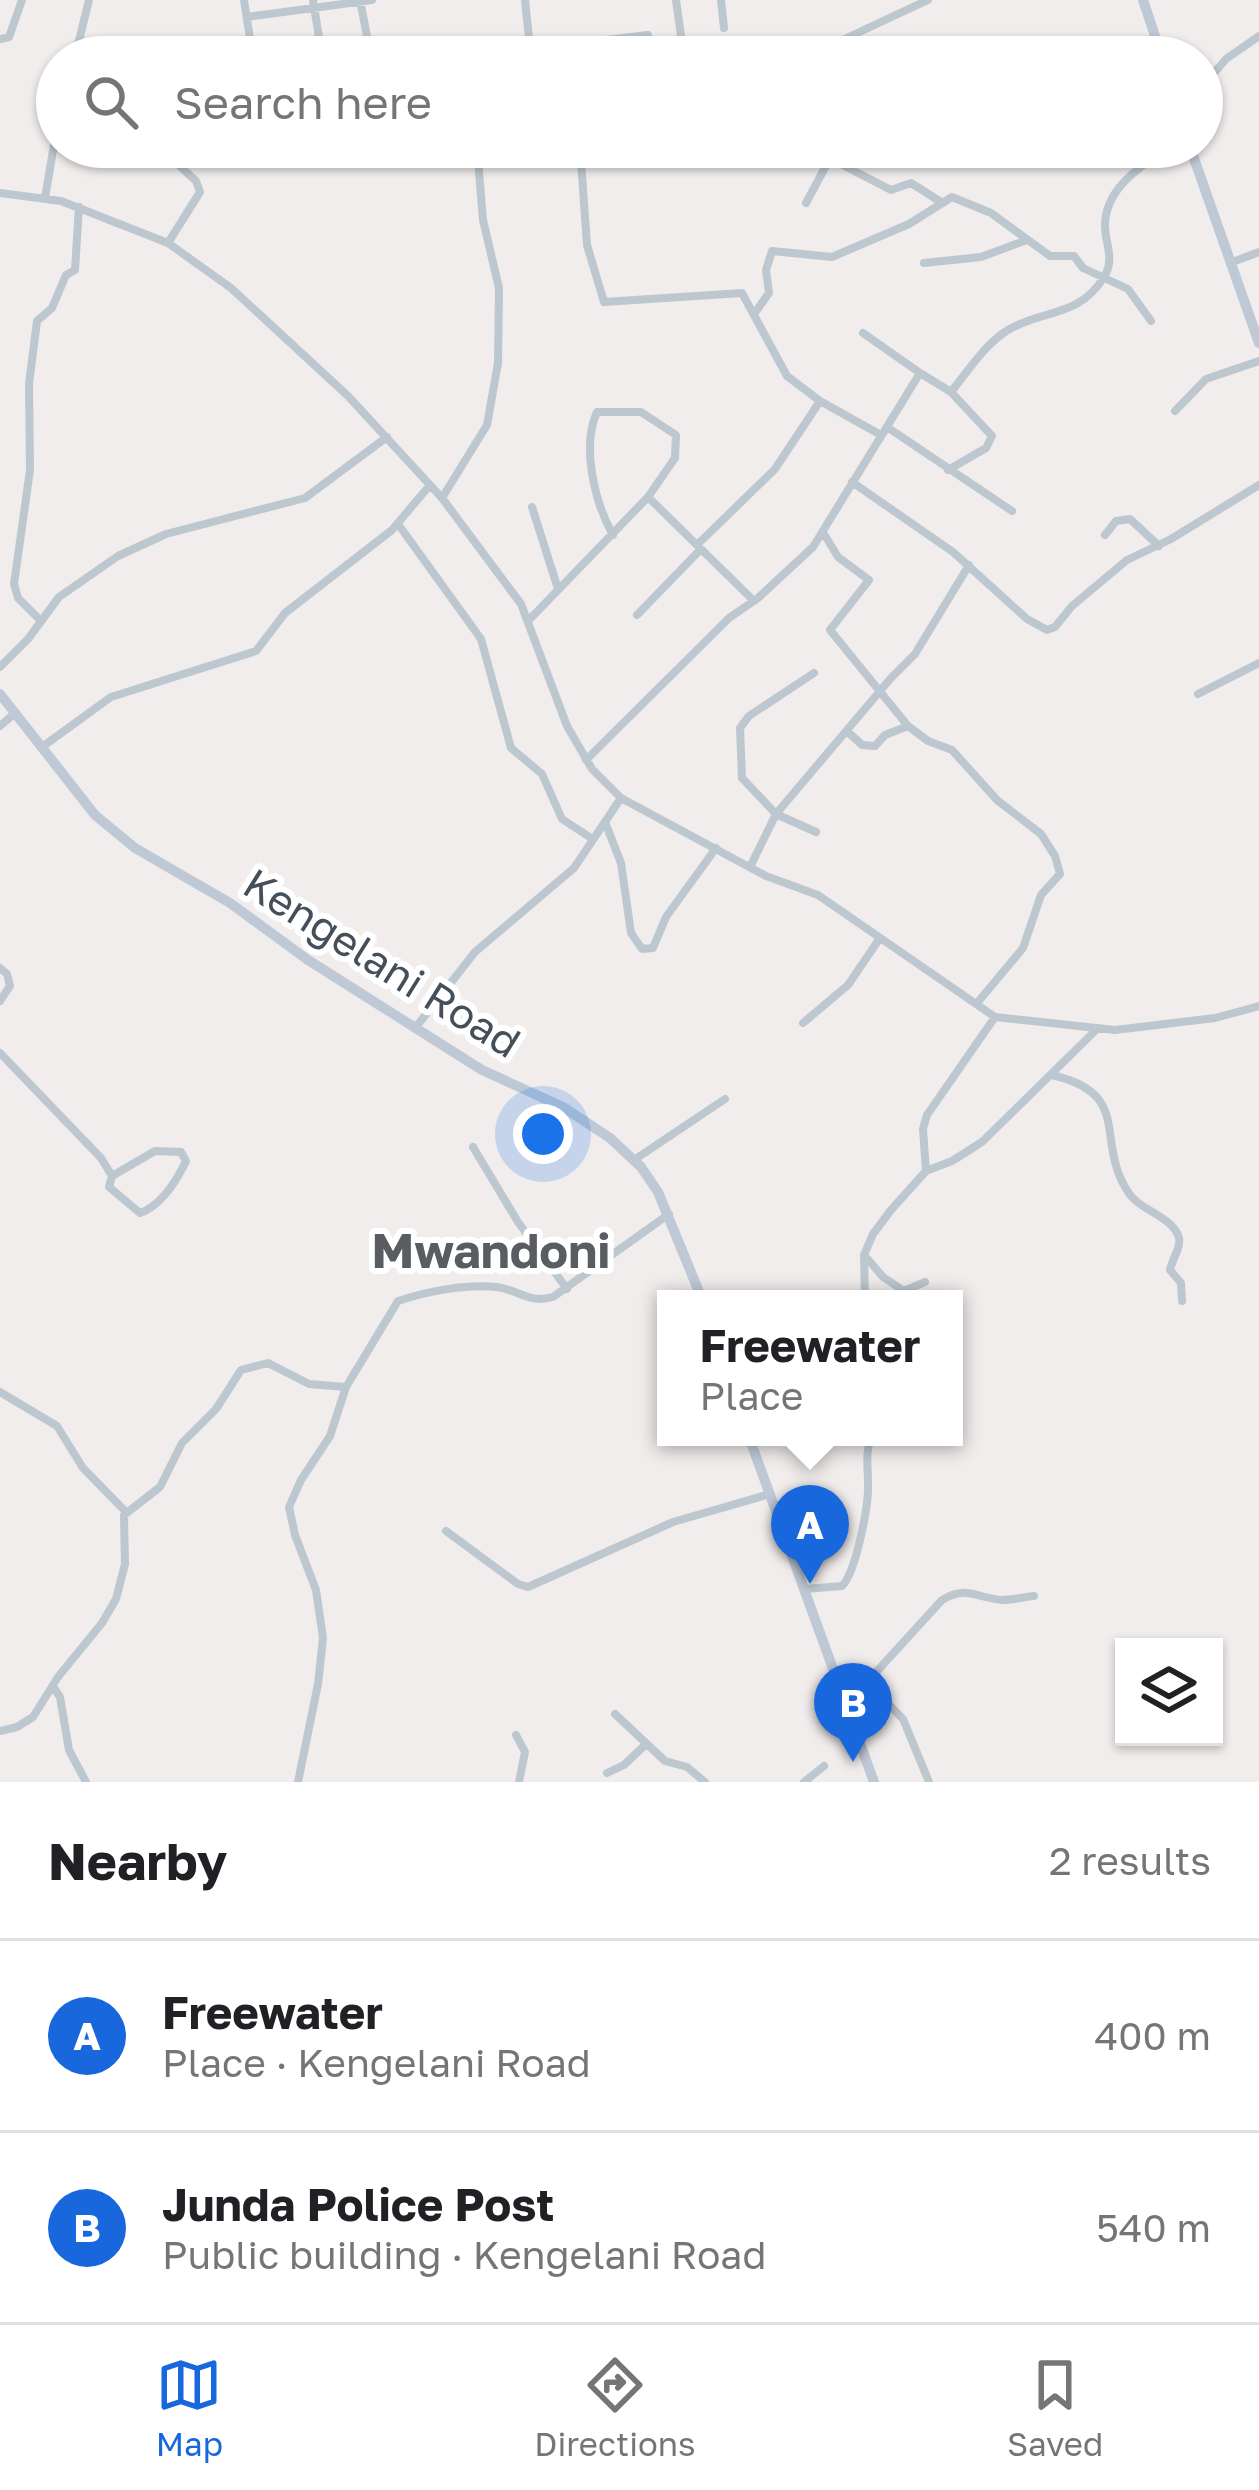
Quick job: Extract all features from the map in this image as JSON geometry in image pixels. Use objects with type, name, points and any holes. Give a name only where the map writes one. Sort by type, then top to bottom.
[{"type":"main road","points":[[1143,0],[1155,36]]},
{"type":"main road","points":[[1197,168],[1259,344]]},
{"type":"main road","name":"Kengelani Road","points":[[0,694],[95,815],[119,836],[230,903],[293,950],[494,1077],[578,1116],[634,1160],[670,1214],[699,1290]]},
{"type":"main road","points":[[752,1446],[874,1782]]},
{"type":"street","points":[[0,39],[9,37],[22,0]]},
{"type":"street","points":[[80,36],[89,0]]},
{"type":"street","points":[[244,0],[250,36]]},
{"type":"street","points":[[247,17],[373,0]]},
{"type":"street","points":[[525,0],[529,36]]},
{"type":"street","points":[[676,0],[681,36]]},
{"type":"street","points":[[721,0],[724,28]]},
{"type":"street","points":[[853,36],[928,0]]},
{"type":"street","points":[[360,1],[367,36]]},
{"type":"street","points":[[314,5],[319,36]]},
{"type":"street","points":[[639,36],[649,35]]},
{"type":"street","points":[[1223,62],[1259,36]]},
{"type":"street","points":[[45,197],[50,168]]},
{"type":"street","points":[[168,243],[200,192],[182,168]]},
{"type":"street","points":[[442,498],[487,425],[498,363],[499,288],[482,220],[478,168]]},
{"type":"street","points":[[582,168],[587,245],[604,302],[738,292],[746,297],[782,371],[820,401],[884,431],[1012,511]]},
{"type":"street","points":[[806,203],[826,168]]},
{"type":"street","points":[[846,168],[891,190],[910,183],[941,202]]},
{"type":"street","points":[[951,392],[1000,337],[1070,309],[1103,280],[1110,262],[1106,216],[1119,191],[1141,168]]},
{"type":"street","points":[[0,193],[45,197],[168,243],[231,288],[388,437],[442,498],[529,620],[556,703],[586,760],[621,798],[750,867],[818,896],[995,1017],[1097,1029],[1216,1018],[1259,1006]]},
{"type":"street","points":[[754,314],[769,293],[766,270],[772,251],[832,257],[955,198],[986,210],[1050,256],[1075,256],[1083,268],[1128,289],[1150,321]]},
{"type":"street","points":[[42,621],[18,598],[14,584],[30,470],[29,384],[37,321],[51,309],[59,285],[75,270],[79,208]]},
{"type":"street","points":[[924,263],[981,257],[1026,240]]},
{"type":"street","points":[[1228,264],[1259,252]]},
{"type":"street","points":[[862,333],[951,392],[984,425],[992,439],[986,448],[947,470]]},
{"type":"street","points":[[1175,411],[1206,379],[1259,361]]},
{"type":"street","points":[[586,760],[729,618],[807,554],[920,373]]},
{"type":"street","points":[[637,615],[776,469],[820,401]]},
{"type":"street","points":[[529,620],[613,536],[675,458],[676,435],[641,412],[597,412],[593,418],[594,479],[602,516],[613,536]]},
{"type":"street","points":[[0,667],[59,597],[118,556],[166,534],[299,501],[388,437]]},
{"type":"street","points":[[852,482],[969,565],[1027,619],[1047,630],[1118,566],[1259,485]]},
{"type":"street","points":[[41,748],[115,695],[256,651],[285,613],[398,524],[430,485]]},
{"type":"street","points":[[648,497],[754,601]]},
{"type":"street","points":[[532,507],[558,589]]},
{"type":"street","points":[[1105,535],[1116,521],[1130,519],[1159,545]]},
{"type":"street","points":[[398,524],[481,639],[511,748],[542,774],[562,819],[591,838]]},
{"type":"street","points":[[824,533],[838,557],[869,580],[830,630],[908,726],[952,750],[998,800],[1041,834],[1060,870],[1041,895],[1023,948],[978,1002]]},
{"type":"street","points":[[750,867],[776,814],[915,654],[969,565]]},
{"type":"street","points":[[1198,694],[1259,663]]},
{"type":"street","points":[[814,673],[749,716],[740,728],[742,778],[776,814],[816,832]]},
{"type":"street","points":[[0,727],[14,714]]},
{"type":"street","points":[[847,731],[862,745],[874,746],[885,735],[908,726]]},
{"type":"street","points":[[416,1027],[475,952],[568,875],[621,798]]},
{"type":"street","points":[[604,820],[626,882],[632,933],[642,949],[653,948],[666,917],[716,848]]},
{"type":"street","points":[[803,1023],[848,985],[880,938]]},
{"type":"street","points":[[0,968],[10,986],[0,1001]]},
{"type":"street","points":[[926,1172],[922,1129],[927,1115],[995,1017]]},
{"type":"street","points":[[866,1290],[864,1255],[873,1234],[926,1172],[973,1149],[1097,1029]]},
{"type":"street","points":[[0,1053],[72,1126],[112,1176]]},
{"type":"street","points":[[1051,1074],[1083,1083],[1097,1097],[1109,1122],[1124,1186],[1135,1201],[1177,1233],[1180,1243],[1170,1270],[1180,1283],[1181,1301]]},
{"type":"street","points":[[634,1160],[725,1099]]},
{"type":"street","points":[[473,1147],[518,1222],[567,1289]]},
{"type":"street","points":[[154,1151],[178,1151],[186,1161],[167,1193],[142,1213],[109,1187],[112,1176],[154,1151]]},
{"type":"street","points":[[298,1782],[323,1638],[316,1590],[290,1507],[329,1436],[346,1388],[398,1301],[494,1287],[539,1300],[567,1289],[670,1214]]},
{"type":"street","points":[[864,1255],[902,1290]]},
{"type":"street","points":[[906,1290],[925,1282]]},
{"type":"street","points":[[0,1731],[33,1718],[116,1599],[125,1564],[121,1528],[126,1512],[163,1483],[182,1443],[216,1409],[242,1370],[268,1363],[308,1384],[346,1388]]},
{"type":"street","points":[[0,1392],[57,1426],[83,1468],[126,1512]]},
{"type":"street","points":[[805,1588],[842,1586],[852,1573],[868,1487],[865,1465],[870,1446]]},
{"type":"street","points":[[446,1531],[518,1585],[528,1587],[666,1525],[770,1494]]},
{"type":"street","points":[[846,1706],[954,1592],[964,1590],[1000,1600],[1034,1596]]},
{"type":"street","points":[[866,1681],[903,1719],[929,1782]]},
{"type":"street","points":[[54,1688],[60,1697],[69,1750],[86,1782]]},
{"type":"street","points":[[615,1714],[667,1762],[687,1766],[705,1782]]},
{"type":"street","points":[[516,1735],[525,1752],[519,1782]]},
{"type":"street","points":[[608,1773],[645,1745]]},
{"type":"street","points":[[804,1782],[824,1766]]},
{"type":"place","name":"Freewater","points":[[810,1584]]},
{"type":"place","name":"Junda Police Post","points":[[853,1762]]},
{"type":"district","name":"Mwandoni","points":[[491,1251]]}]
